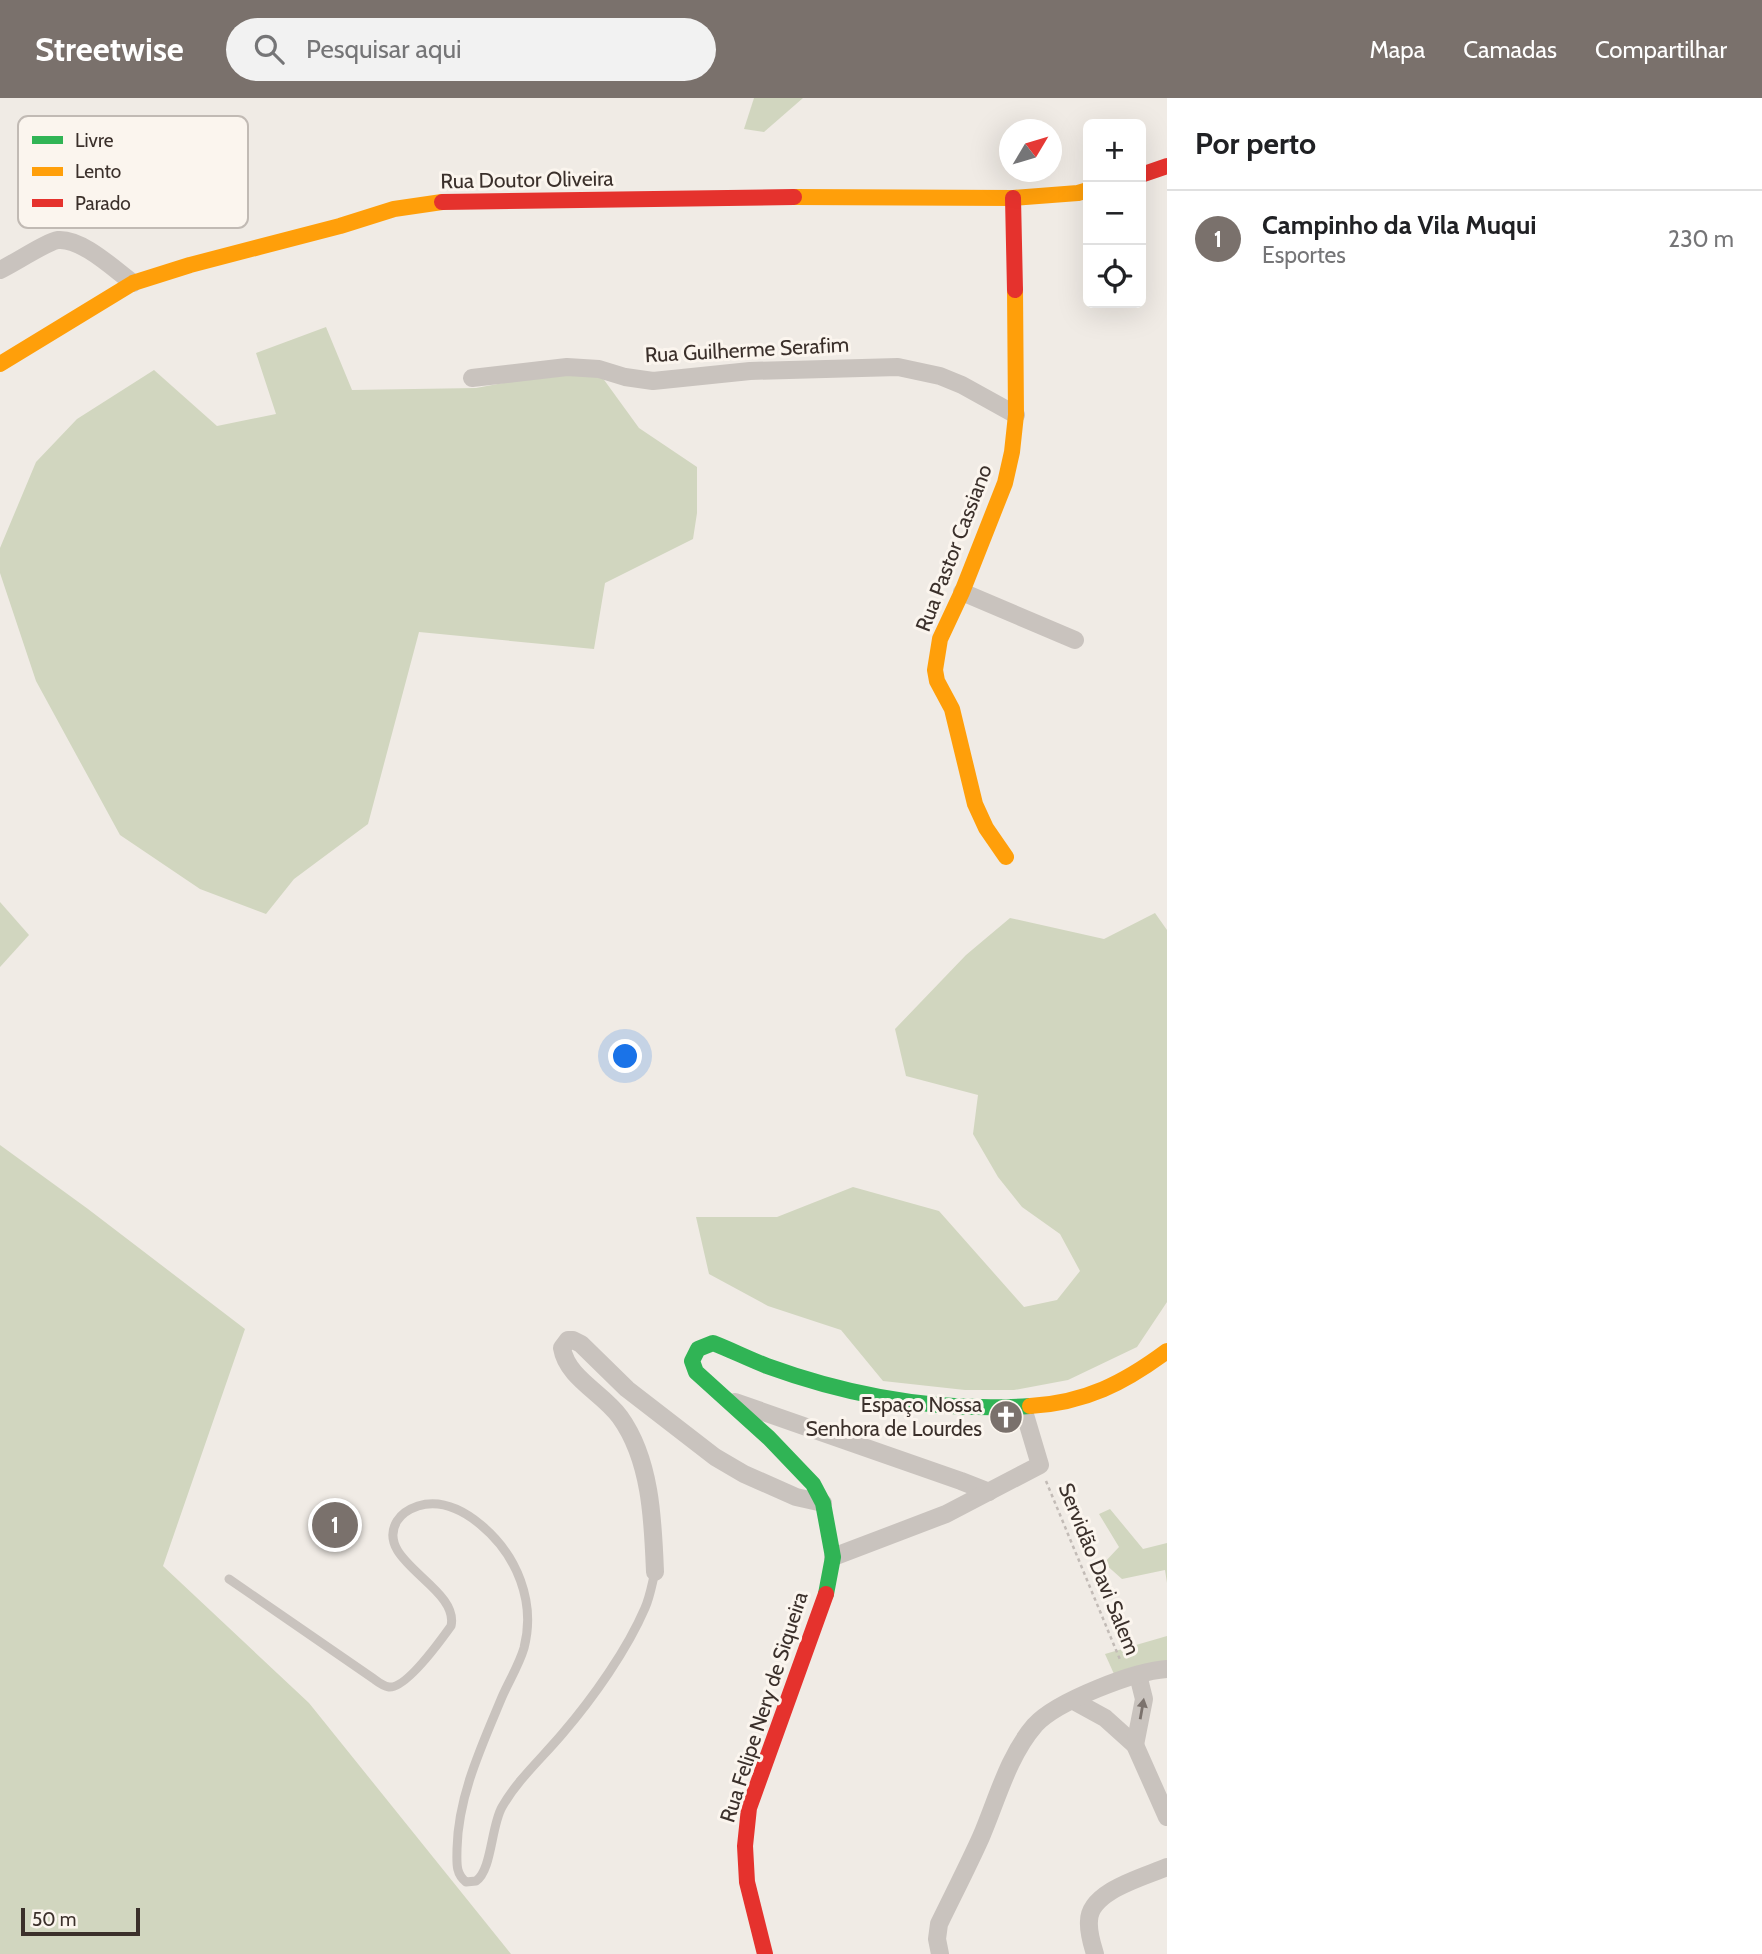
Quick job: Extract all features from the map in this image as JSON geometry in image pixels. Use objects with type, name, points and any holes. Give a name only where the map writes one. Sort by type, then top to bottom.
[{"type":"street","points":[[1146,173],[1167,166]]},
{"type":"street","name":"Rua Doutor Oliveira","points":[[0,364],[133,283],[394,209],[434,202],[904,195],[1013,198],[1083,191]]},
{"type":"street","name":"Rua Pastor Cassiano","points":[[1006,857],[986,828],[975,804],[952,709],[937,681],[935,670],[940,639],[962,592],[1005,483],[1012,452],[1016,415],[1013,198]]},
{"type":"street","points":[[0,270],[57,240],[72,242],[85,248],[133,283]]},
{"type":"street","name":"Rua Guilherme Serafim","points":[[472,378],[567,367],[599,369],[625,377],[653,381],[750,371],[898,367],[940,376],[1016,415]]},
{"type":"street","points":[[962,592],[1075,640]]},
{"type":"street","points":[[655,1572],[653,1524],[637,1451],[611,1405],[567,1363],[562,1348],[568,1340],[581,1344],[627,1389],[715,1457],[744,1474],[796,1497],[823,1503]]},
{"type":"street","points":[[1023,1408],[1040,1465],[946,1514],[834,1557],[823,1503],[813,1484],[692,1367],[693,1353],[704,1344],[713,1343],[777,1369],[857,1392],[964,1409],[1023,1408],[1084,1396],[1121,1383],[1167,1351]]},
{"type":"street","points":[[727,1399],[989,1492]]},
{"type":"street","name":"Rua Felipe Nery de Siqueira","points":[[765,1954],[744,1873],[744,1836],[750,1808],[824,1602],[834,1557]]},
{"type":"street","points":[[940,1954],[937,1939],[939,1924],[981,1838],[1021,1745],[1036,1724],[1051,1711],[1116,1681],[1167,1669]]},
{"type":"street","points":[[1135,1745],[1144,1699],[1138,1675]]},
{"type":"street","points":[[1074,1701],[1105,1718],[1135,1745],[1167,1818]]},
{"type":"street","points":[[1095,1954],[1088,1919],[1093,1907],[1115,1888],[1167,1867]]},
{"type":"lane","points":[[229,1579],[374,1679],[389,1687],[396,1686],[423,1662],[453,1620],[440,1597],[400,1553],[394,1542],[392,1533],[401,1515],[410,1509],[436,1503],[455,1508],[494,1536],[517,1572],[525,1591],[527,1615],[524,1648],[474,1765],[461,1814],[457,1871],[459,1877],[466,1882],[476,1881],[485,1870],[495,1821],[502,1806],[524,1775],[564,1732],[597,1690],[618,1657],[645,1607],[655,1572]]},
{"type":"path","name":"Servidão Davi Salem","points":[[1040,1465],[1125,1671],[1138,1675]]},
{"type":"green space","points":[[754,98],[803,98],[764,132],[744,129]]},
{"type":"green space","points":[[326,327],[352,390],[476,388],[594,366],[639,428],[697,467],[697,513],[693,539],[605,583],[594,649],[419,632],[368,824],[294,879],[266,914],[200,889],[120,835],[36,681],[0,573],[0,548],[36,462],[77,419],[154,370],[217,426],[276,414],[256,353]]},
{"type":"green space","points":[[0,902],[29,935],[0,967]]},
{"type":"green space","points":[[1155,913],[1167,930],[1167,1302],[1137,1347],[1068,1380],[1014,1390],[965,1390],[883,1381],[841,1330],[768,1306],[709,1274],[696,1217],[777,1217],[853,1187],[939,1211],[1024,1307],[1057,1300],[1080,1271],[1060,1234],[1022,1207],[998,1177],[973,1134],[978,1095],[906,1076],[895,1029],[966,955],[1010,918],[1104,939]]},
{"type":"green space","points":[[0,1145],[245,1329],[163,1566],[309,1703],[511,1954],[0,1954]]},
{"type":"green space","points":[[1110,1509],[1143,1549],[1167,1543],[1167,1583],[1165,1570],[1122,1579],[1104,1563],[1119,1547],[1099,1514]]},
{"type":"green space","points":[[1167,1636],[1167,1661],[1114,1674],[1105,1654]]},
{"type":"traffic: fast","points":[[826,1594],[833,1557],[823,1503],[813,1484],[769,1438],[696,1372],[692,1361],[698,1349],[713,1343],[799,1377],[897,1400],[963,1407],[1030,1406]]},
{"type":"traffic: slow","points":[[794,197],[1013,198],[1083,192]]},
{"type":"traffic: slow","points":[[0,364],[133,283],[394,209],[442,202]]},
{"type":"traffic: slow","points":[[1006,857],[986,828],[975,804],[952,709],[937,681],[935,670],[940,639],[962,592],[1005,483],[1012,452],[1016,415],[1015,290]]},
{"type":"traffic: slow","points":[[1030,1406],[1086,1396],[1119,1382],[1167,1351]]},
{"type":"traffic: jam","points":[[1146,173],[1167,166]]},
{"type":"traffic: jam","points":[[442,202],[794,197]]},
{"type":"traffic: jam","points":[[1013,198],[1015,290]]},
{"type":"traffic: jam","points":[[765,1954],[747,1882],[745,1846],[749,1808],[826,1594]]},
{"type":"place","name":"Espaço Nossa Senhora de Lourdes","points":[[1006,1417]]},
{"type":"place","name":"Campinho da Vila Muqui","points":[[335,1525]]}]
